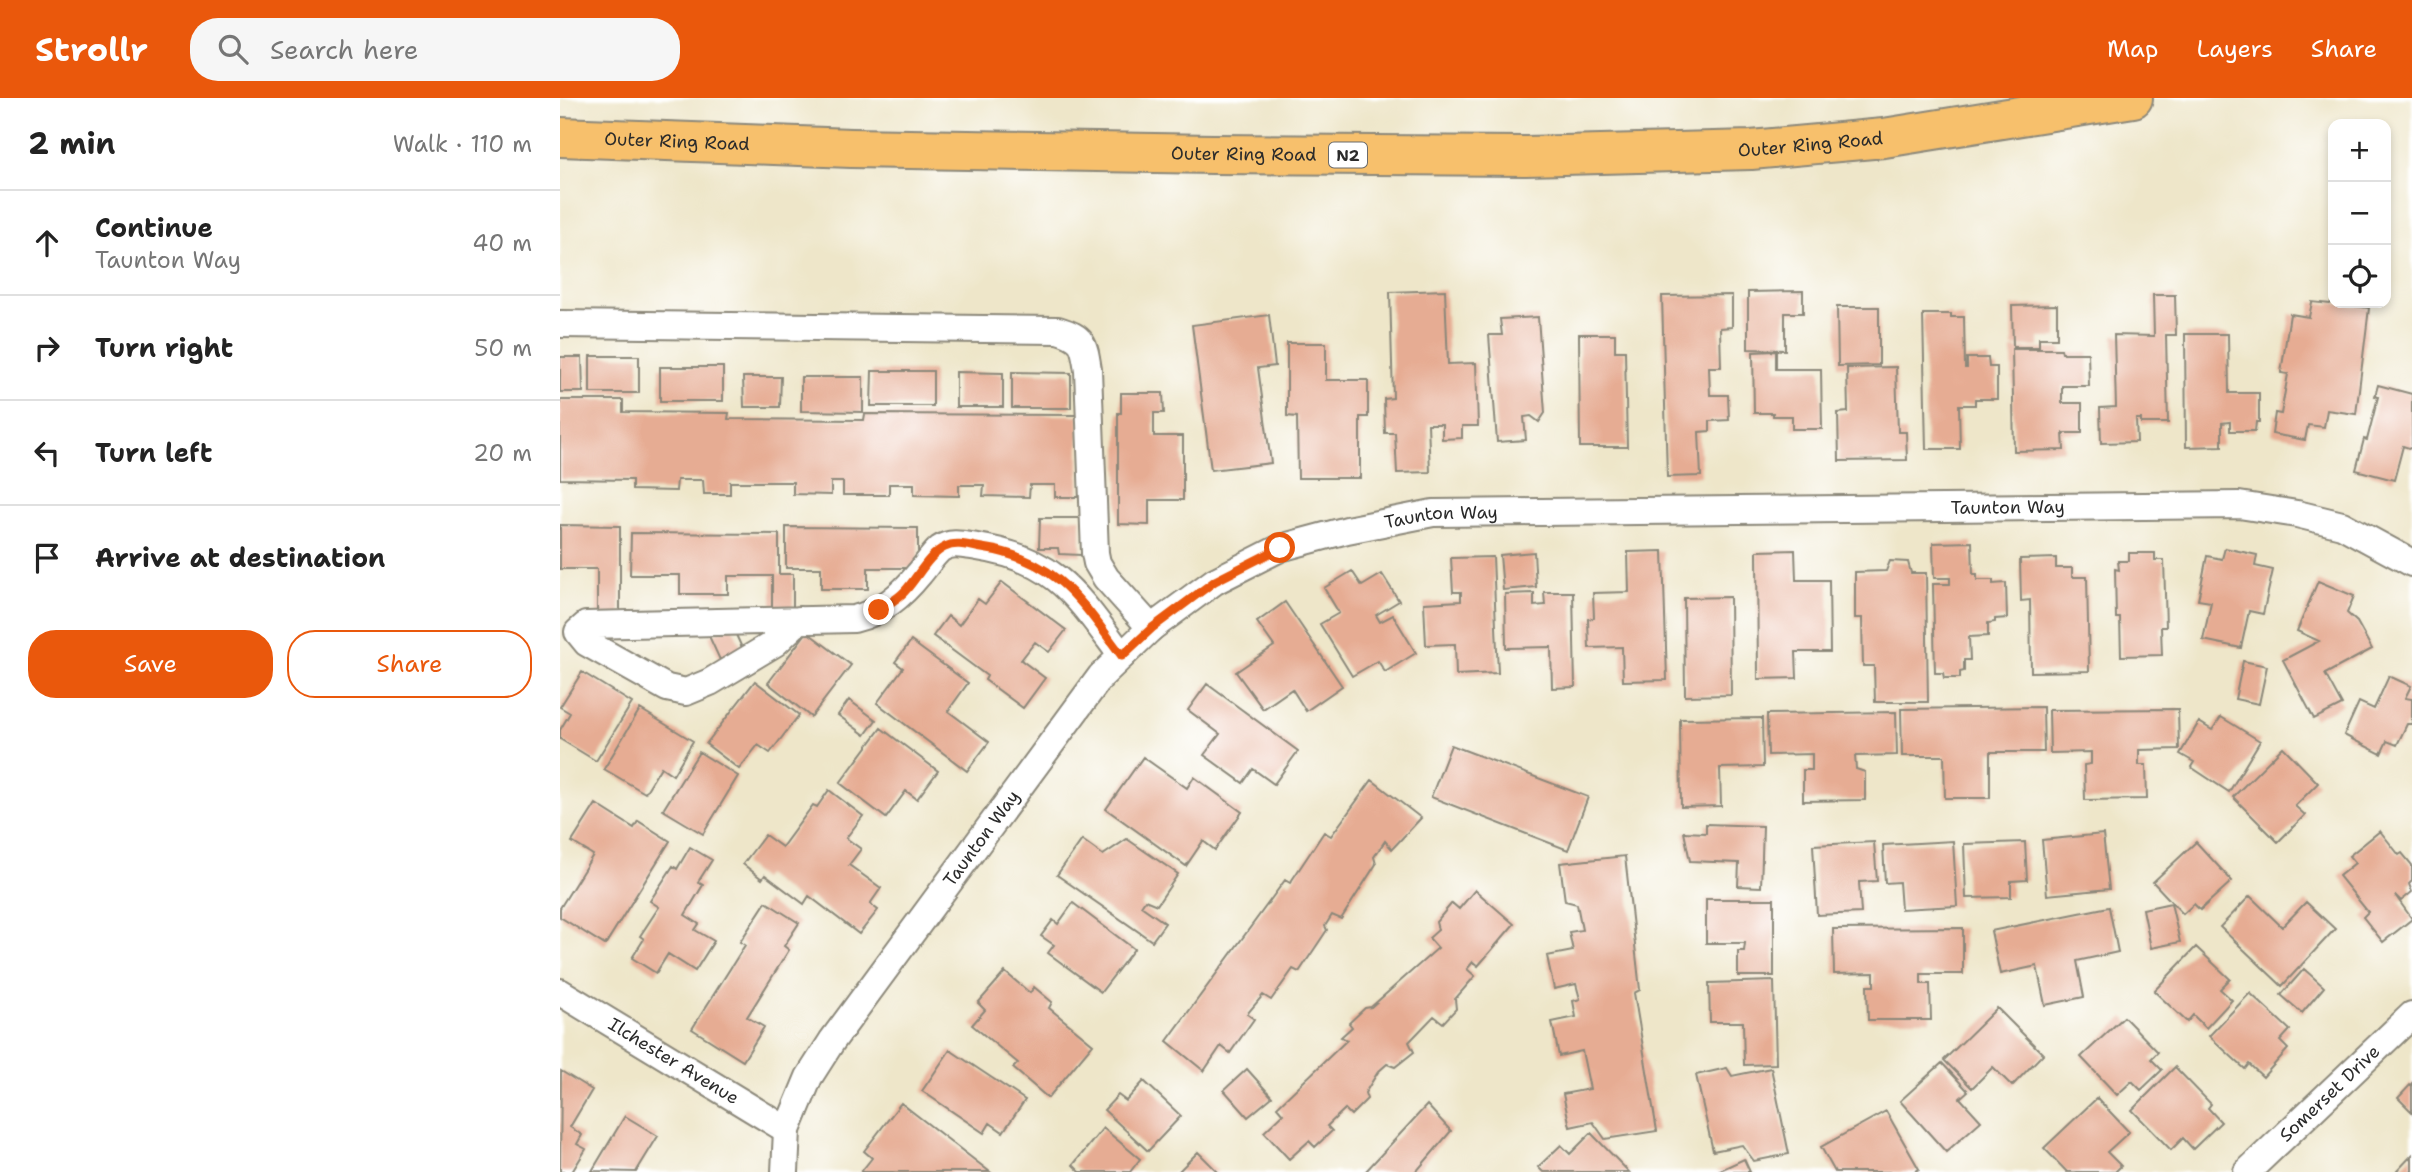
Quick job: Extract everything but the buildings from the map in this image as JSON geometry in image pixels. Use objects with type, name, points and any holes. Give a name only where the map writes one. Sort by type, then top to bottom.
[{"type":"highway","name":"Outer Ring Road","points":[[560,137],[837,147],[1213,155],[1592,154],[1751,150],[1884,138],[2133,98]]},
{"type":"street","points":[[560,324],[1058,330],[1076,336],[1086,352],[1088,370],[1092,525],[1097,563],[1106,578],[1152,628]]},
{"type":"street","name":"Taunton Way","points":[[785,1172],[787,1130],[809,1077],[832,1041],[1057,732],[1101,676],[1152,628],[1215,581],[1280,548],[1347,530],[1433,513],[2239,505],[2297,514],[2342,525],[2412,563]]},
{"type":"street","points":[[799,620],[775,643],[710,682],[686,692],[667,688],[587,643],[578,632],[586,625],[799,620],[854,619],[879,610],[904,593],[940,550],[948,545],[958,544],[995,550],[1044,568],[1070,589],[1122,656]]},
{"type":"street","name":"Ilchester Avenue","points":[[560,992],[787,1130]]},
{"type":"street","name":"Somerset Drive","points":[[2247,1172],[2412,1015]]},
{"type":"route","points":[[879,610],[904,593],[935,554],[948,545],[995,550],[1044,568],[1060,580],[1084,605],[1122,656],[1152,628],[1215,581],[1280,548]]}]
